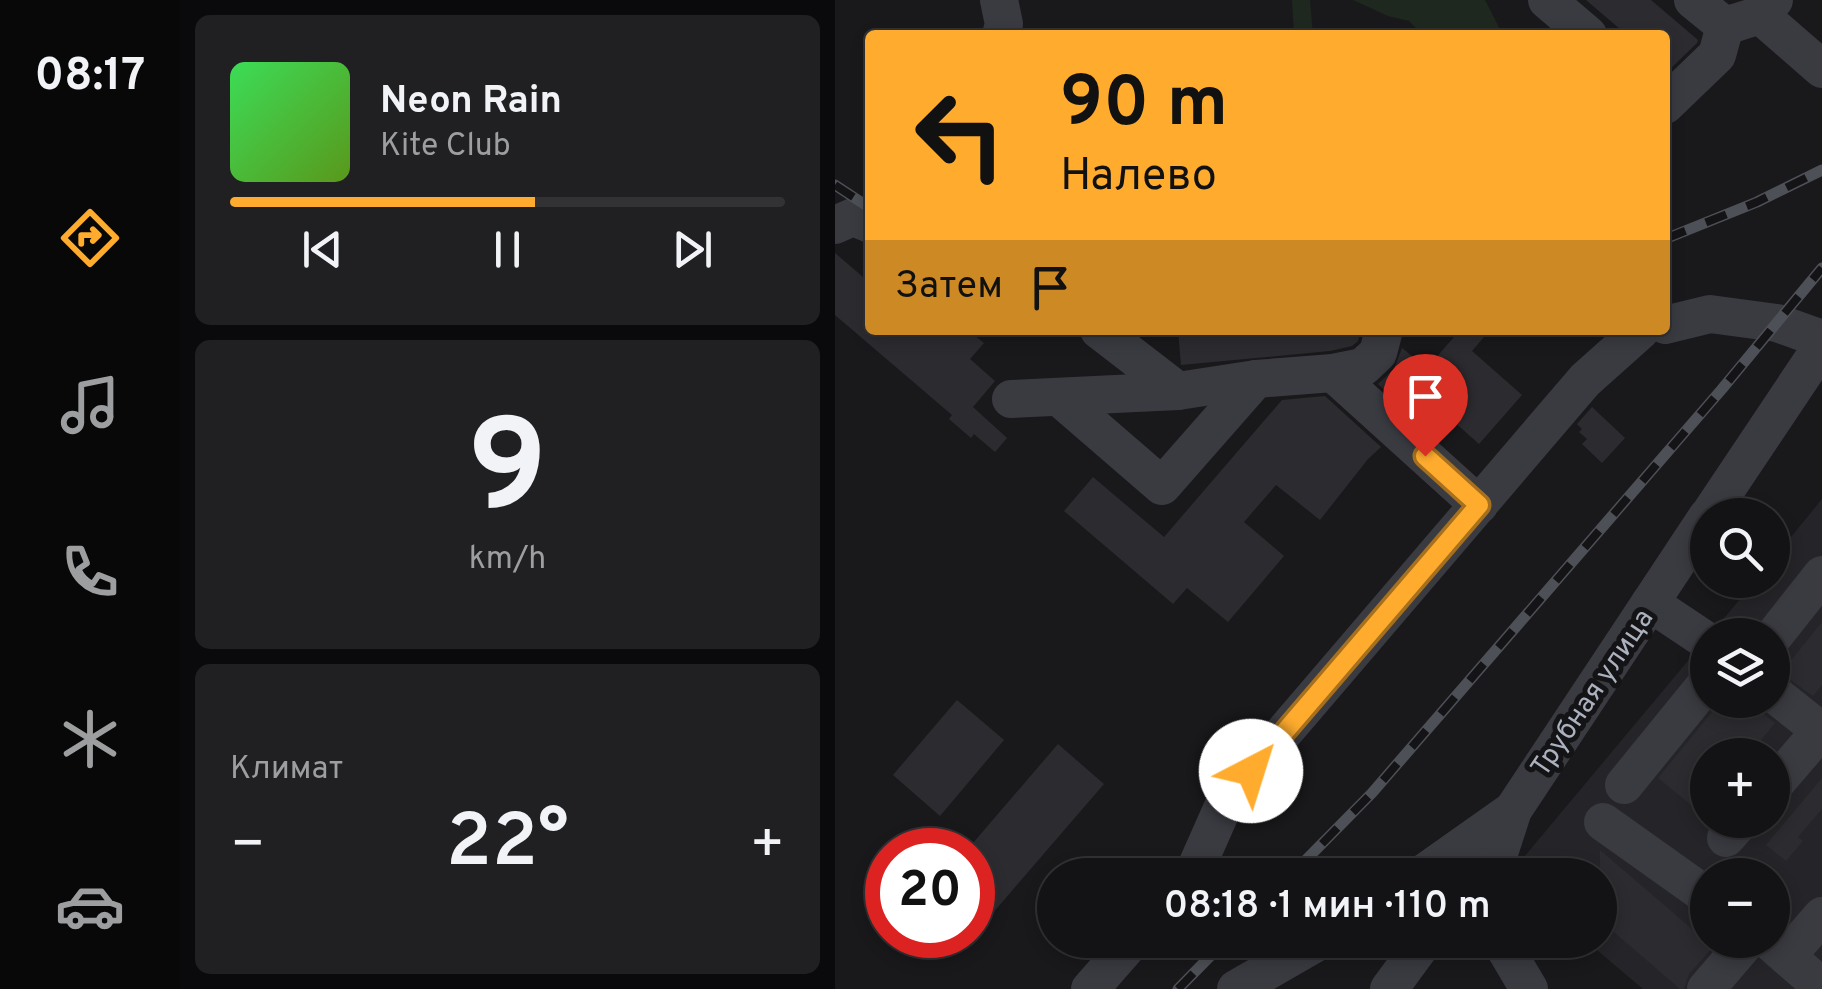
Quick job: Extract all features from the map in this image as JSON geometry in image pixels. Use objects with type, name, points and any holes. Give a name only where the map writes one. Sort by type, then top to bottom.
[{"type":"street","points":[[999,0],[1002,30]]},
{"type":"street","points":[[1547,0],[1582,30]]},
{"type":"street","points":[[1693,0],[1753,14],[1822,69]]},
{"type":"street","points":[[1670,100],[1753,14]]},
{"type":"street","points":[[835,225],[853,217],[865,222]]},
{"type":"street","points":[[1670,323],[1710,314],[1777,322],[1822,342]]},
{"type":"street","points":[[1108,335],[1178,391]]},
{"type":"street","points":[[1011,399],[1178,391],[1363,367],[1378,353],[1382,335]]},
{"type":"street","points":[[1199,858],[1226,800],[1585,380],[1635,335]]},
{"type":"street","name":"Трубная улица","points":[[1720,498],[1822,342]]},
{"type":"street","points":[[1333,372],[1479,505]]},
{"type":"street","points":[[1059,396],[1162,486],[1256,379]]},
{"type":"street","name":"Трубная улица","points":[[1497,858],[1513,810],[1690,543]]},
{"type":"street","points":[[1788,618],[1822,576]]},
{"type":"street","points":[[1650,603],[1690,630]]},
{"type":"street","points":[[1625,785],[1690,704]]},
{"type":"street","points":[[1790,705],[1821,730],[1790,766]]},
{"type":"street","points":[[1445,858],[1513,810]]},
{"type":"street","points":[[1603,822],[1690,884]]},
{"type":"street","points":[[1800,971],[1822,916]]},
{"type":"street","points":[[1090,989],[1117,958]]},
{"type":"street","points":[[1236,989],[1290,958]]},
{"type":"street","points":[[1389,989],[1412,958]]},
{"type":"street","points":[[1511,958],[1527,988]]},
{"type":"street","points":[[1706,989],[1732,958]]},
{"type":"shaded area","points":[[1822,499],[1822,989],[1643,989],[1606,958],[1617,958],[1617,858],[1523,858],[1690,658],[1690,718],[1790,718],[1790,618],[1724,618],[1741,598],[1790,598],[1790,538]]},
{"type":"green space","points":[[1292,0],[1310,0],[1313,30],[1294,30]]},
{"type":"green space","points":[[1353,0],[1485,0],[1500,30],[1418,30],[1409,21]]},
{"type":"building","points":[[1586,0],[1651,0],[1698,40],[1670,69],[1670,30],[1621,30]]},
{"type":"building","points":[[835,253],[865,279],[865,335],[974,335],[984,343],[970,359],[995,381],[973,407],[1007,438],[995,452],[974,434],[971,438],[949,419],[952,415],[835,315]]},
{"type":"building","points":[[1178,335],[1360,335],[1352,346],[1330,351],[1181,365]]},
{"type":"building","points":[[1456,335],[1486,335],[1472,351],[1522,395],[1479,444],[1432,402],[1423,413],[1414,406],[1409,412],[1378,384],[1394,369],[1402,348],[1427,368]]},
{"type":"building","points":[[1325,396],[1381,447],[1320,520],[1276,485],[1244,522],[1284,556],[1228,622],[1187,588],[1173,604],[1064,511],[1093,477],[1164,537],[1282,400]]},
{"type":"building","points":[[1592,407],[1625,438],[1602,463],[1582,444],[1587,439],[1577,424]]},
{"type":"building","points":[[1822,622],[1822,685],[1813,696],[1790,679],[1790,662]]},
{"type":"building","points":[[957,700],[1004,740],[940,816],[893,775]]},
{"type":"building","points":[[1707,718],[1768,718],[1775,723],[1763,738],[1691,738]]},
{"type":"building","points":[[1690,739],[1690,804],[1658,778]]},
{"type":"building","points":[[1058,744],[1104,784],[995,910],[995,828],[986,828]]},
{"type":"building","points":[[1822,778],[1822,809],[1798,837],[1803,841],[1789,858],[1782,858],[1766,845],[1772,838],[1790,838],[1790,816]]},
{"type":"building","points":[[1617,865],[1690,927],[1690,958],[1703,958],[1689,974],[1684,989],[1617,935]]},
{"type":"railway","points":[[1670,237],[1757,202],[1822,170]]},
{"type":"railway","points":[[835,185],[865,205]]},
{"type":"railway","points":[[1308,858],[1372,793],[1822,268]]},
{"type":"railway","points":[[1178,989],[1208,958]]},
{"type":"route","points":[[1251,771],[1479,505],[1425,456]]}]
